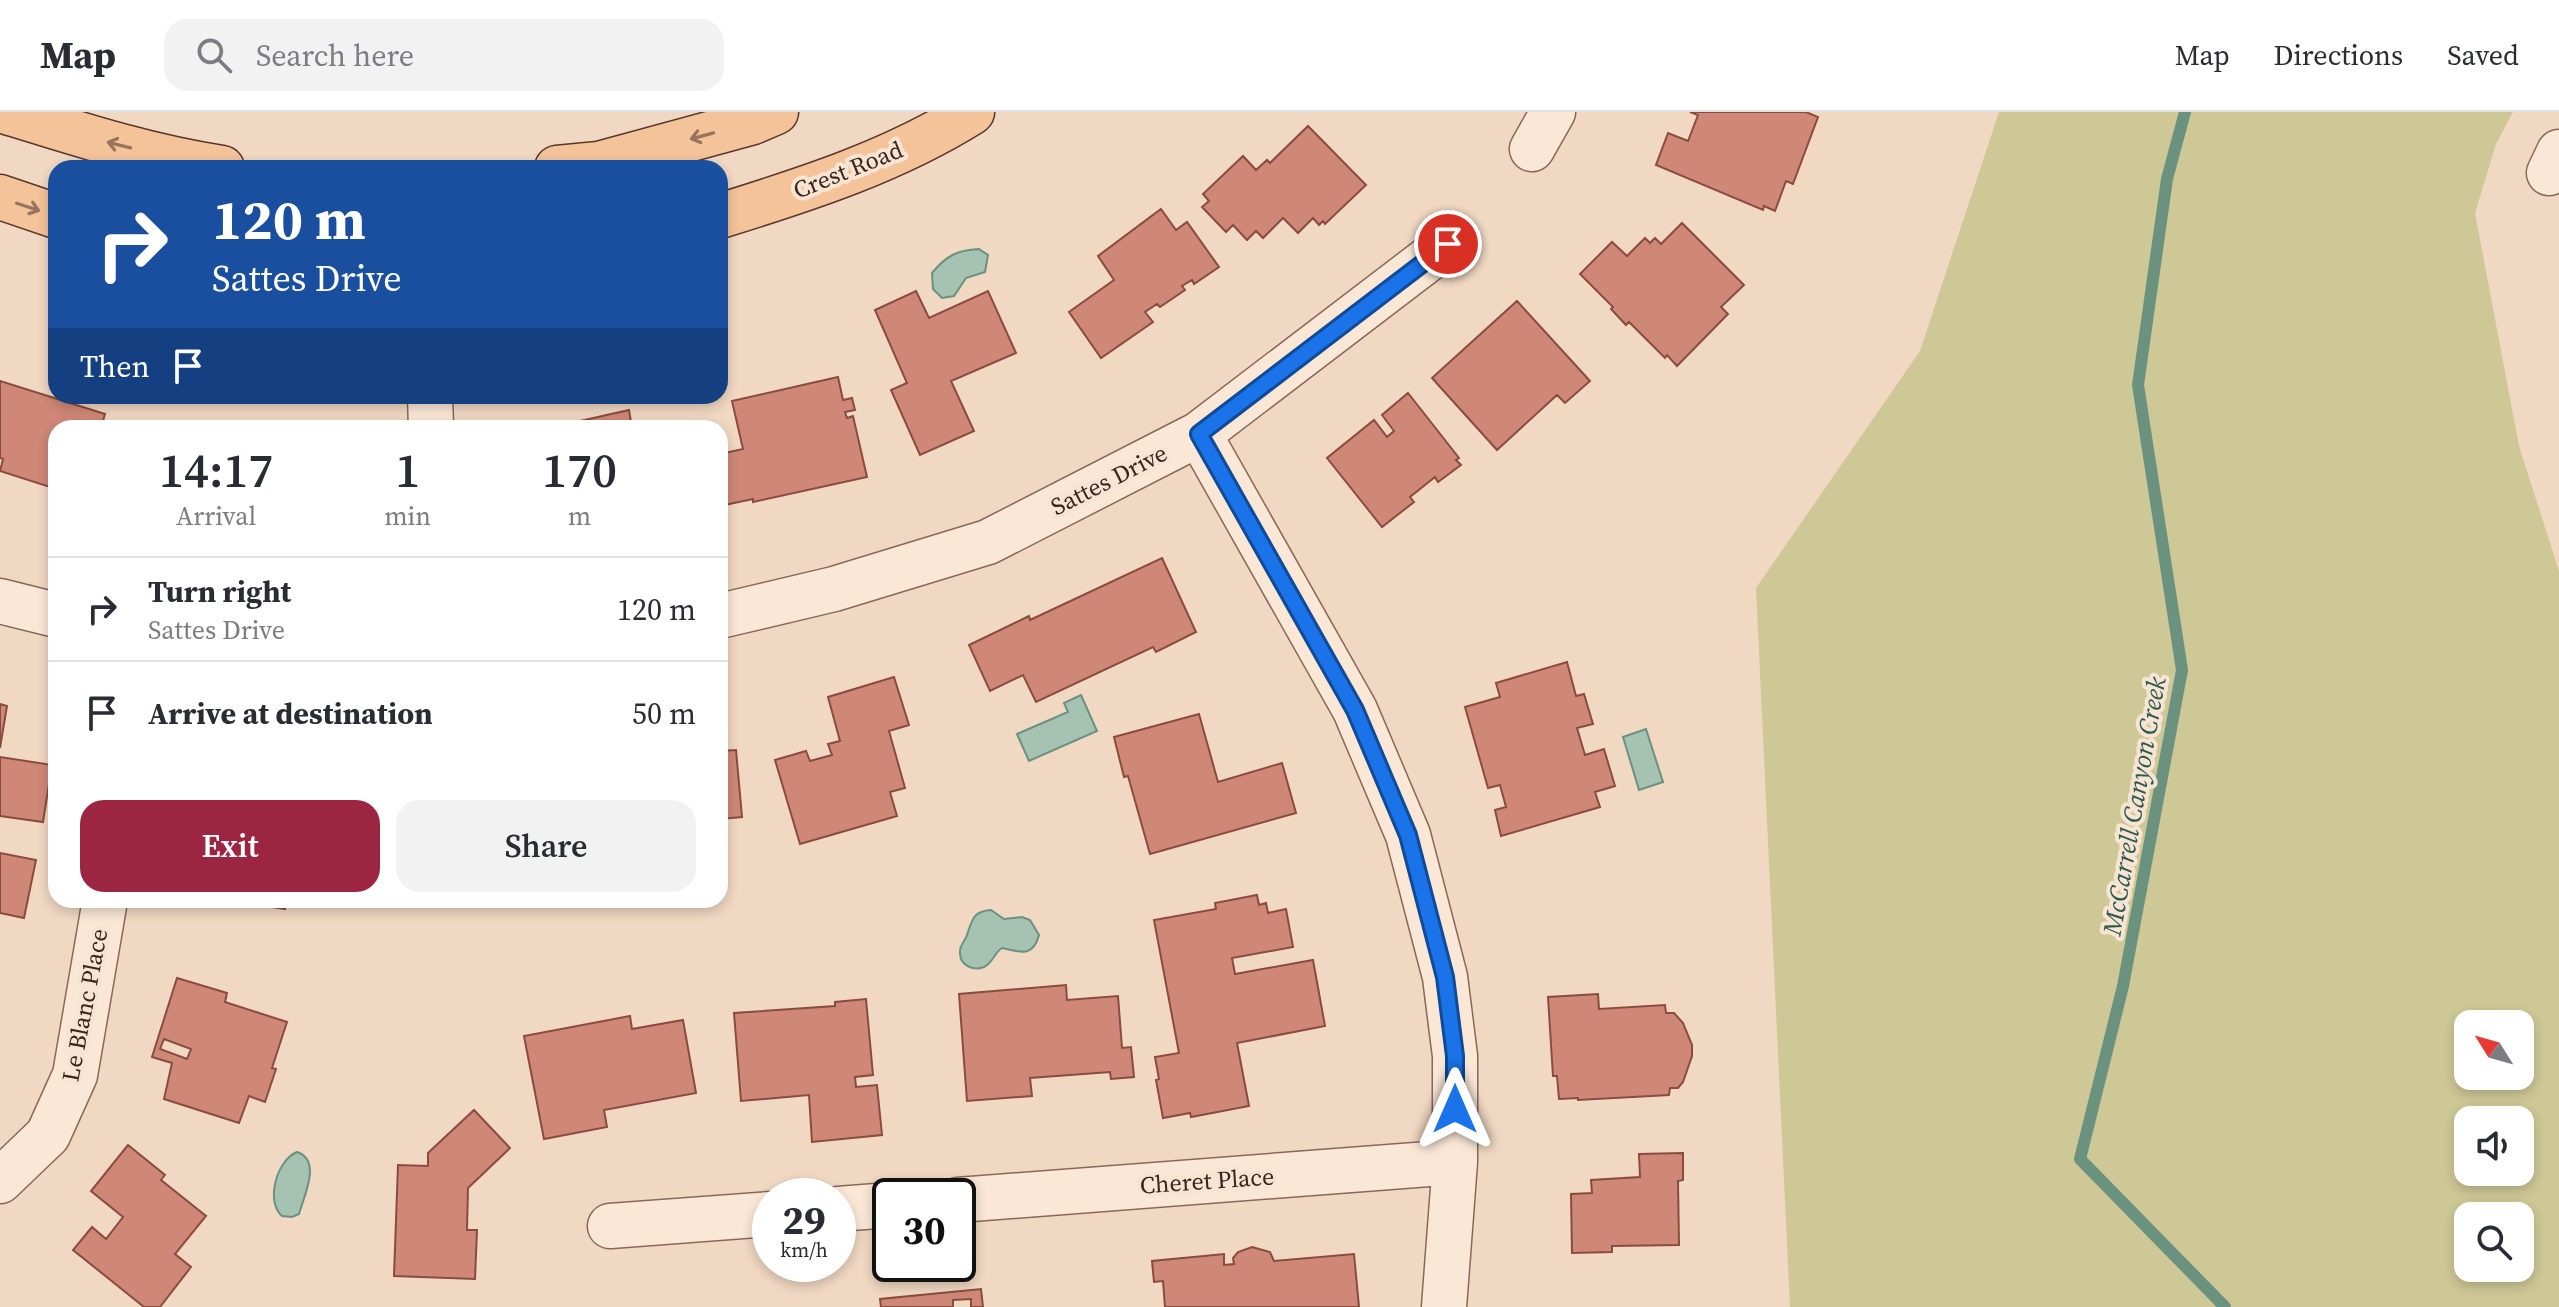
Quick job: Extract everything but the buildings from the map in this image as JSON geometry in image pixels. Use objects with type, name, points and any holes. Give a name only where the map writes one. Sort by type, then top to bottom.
[{"type":"main road","points":[[7,112],[181,160]]},
{"type":"main road","points":[[614,160],[753,122],[776,112]]},
{"type":"main road","name":"Crest Road","points":[[728,214],[824,184],[942,131],[972,112]]},
{"type":"main road","points":[[0,197],[48,213]]},
{"type":"street","name":"Sattes Drive","points":[[728,614],[834,589],[988,542],[1199,434],[1448,244]]},
{"type":"street","points":[[1199,434],[1355,710],[1408,835],[1445,977],[1455,1056],[1455,1162],[1444,1307]]},
{"type":"street","points":[[0,601],[48,613]]},
{"type":"street","name":"Le Blanc Place","points":[[0,1181],[48,1135],[75,1075],[104,908]]},
{"type":"street","name":"Cheret Place","points":[[976,1199],[1455,1162]]},
{"type":"street","points":[[610,1226],[752,1215]]},
{"type":"shaded area","points":[[1999,112],[2513,112],[2496,144],[2475,213],[2519,446],[2559,571],[2559,1307],[1790,1307],[1756,588],[1920,351]]},
{"type":"shaded area","points":[[979,249],[988,255],[985,272],[966,278],[954,296],[942,298],[933,289],[932,273],[952,255]]},
{"type":"shaded area","points":[[1081,695],[1097,731],[1029,761],[1017,734],[1068,712],[1064,703]]},
{"type":"shaded area","points":[[1646,729],[1663,782],[1639,790],[1623,737]]},
{"type":"shaded area","points":[[991,910],[1004,919],[1022,917],[1030,920],[1039,935],[1033,947],[1025,952],[1002,948],[987,965],[972,968],[962,961],[960,948],[974,917]]},
{"type":"shaded area","points":[[297,1152],[309,1163],[307,1189],[299,1214],[282,1216],[274,1201],[276,1181],[284,1163]]},
{"type":"waterway","name":"McCarrell Canyon Creek","points":[[2185,112],[2167,179],[2138,385],[2182,670],[2123,986],[2080,1159],[2225,1307]]},
{"type":"route","points":[[1448,244],[1199,434],[1355,710],[1408,835],[1445,977],[1455,1056],[1455,1109]]}]
